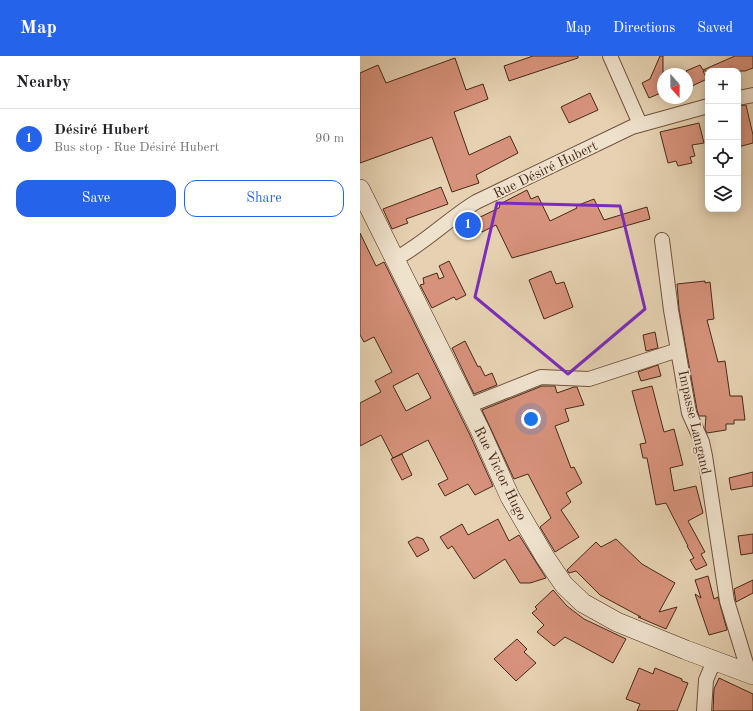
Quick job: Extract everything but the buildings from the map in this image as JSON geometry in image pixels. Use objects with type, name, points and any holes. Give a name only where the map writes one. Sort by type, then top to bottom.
[{"type":"street","points":[[610,56],[640,124]]},
{"type":"street","points":[[741,97],[753,94]]},
{"type":"street","name":"Rue Désiré Hubert","points":[[394,259],[414,248],[464,209],[476,202],[624,130],[640,124],[705,107]]},
{"type":"street","name":"Rue Victor Hugo","points":[[360,189],[485,440],[510,497],[548,561],[570,591],[588,607],[617,622],[714,661],[751,674]]},
{"type":"street","name":"Impasse Langand","points":[[662,240],[671,310],[689,413],[704,449],[727,601],[751,674]]},
{"type":"street","points":[[468,406],[541,377],[589,379],[678,350]]},
{"type":"street","points":[[704,711],[706,680],[714,661]]},
{"type":"highlighted area","points":[[497,203],[620,206],[645,309],[568,374],[475,297]]},
{"type":"place","name":"Désiré Hubert","points":[[468,225]]}]
